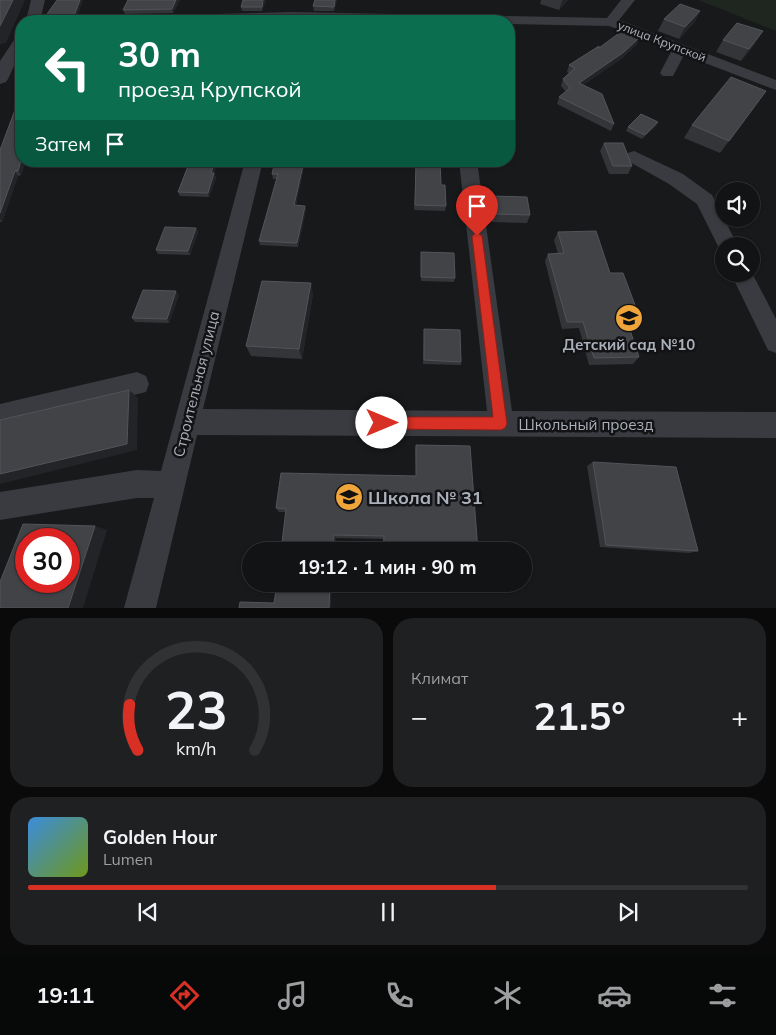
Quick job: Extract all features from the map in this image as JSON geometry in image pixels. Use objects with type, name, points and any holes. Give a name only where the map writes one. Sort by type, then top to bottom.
[{"type":"street","points":[[34,15],[38,0]]},
{"type":"street","points":[[293,15],[295,0]]},
{"type":"street","points":[[612,22],[628,0]]},
{"type":"street","name":"улица Крупской","points":[[515,21],[612,22],[776,85]]},
{"type":"street","points":[[668,74],[680,48]]},
{"type":"street","points":[[0,79],[15,49]]},
{"type":"street","points":[[634,157],[676,179],[705,200],[724,237]]},
{"type":"street","name":"Строительная улица","points":[[140,608],[252,167]]},
{"type":"street","points":[[469,167],[501,424]]},
{"type":"street","points":[[746,282],[776,343]]},
{"type":"street","points":[[0,416],[137,384]]},
{"type":"street","name":"Школьный проезд","points":[[186,422],[776,425]]},
{"type":"street","points":[[0,506],[137,484],[170,485]]},
{"type":"shaded area","points":[[698,0],[776,0],[776,31]]},
{"type":"building","points":[[0,0],[13,0],[0,26]]},
{"type":"building","points":[[57,0],[80,0],[74,15],[46,15]]},
{"type":"building","points":[[128,0],[176,0],[172,9],[123,10]]},
{"type":"building","points":[[243,0],[263,0],[262,7],[241,7]]},
{"type":"building","points":[[315,0],[335,0],[334,7],[313,6]]},
{"type":"building","points":[[680,4],[700,11],[685,27],[664,19]]},
{"type":"building","points":[[737,23],[763,31],[749,49],[723,40]]},
{"type":"building","points":[[622,31],[640,37],[624,52],[579,83],[602,94],[614,124],[559,97],[570,88],[563,79],[575,68],[569,65],[599,46],[599,48]]},
{"type":"building","points":[[731,77],[766,91],[729,141],[692,125]]},
{"type":"building","points":[[15,110],[15,167],[19,167],[18,171],[15,171],[0,213],[0,150]]},
{"type":"building","points":[[641,114],[658,122],[645,135],[628,127]]},
{"type":"building","points":[[604,143],[623,143],[632,166],[613,166]]},
{"type":"building","points":[[188,167],[213,167],[211,173],[214,173],[208,193],[178,192]]},
{"type":"building","points":[[274,167],[303,167],[294,205],[305,206],[297,243],[259,241],[278,174],[272,174]]},
{"type":"building","points":[[416,167],[440,167],[441,185],[445,185],[446,206],[415,205]]},
{"type":"building","points":[[492,196],[527,197],[530,215],[494,214]]},
{"type":"building","points":[[165,227],[196,228],[188,251],[156,250]]},
{"type":"building","points":[[596,231],[610,273],[623,273],[635,305],[622,306],[639,357],[594,358],[583,322],[567,322],[548,254],[564,253],[558,232]]},
{"type":"building","points":[[421,252],[454,253],[455,278],[421,277]]},
{"type":"building","points":[[262,281],[311,283],[299,349],[246,346]]},
{"type":"building","points":[[143,290],[176,291],[167,319],[132,318]]},
{"type":"building","points":[[424,329],[460,330],[461,362],[424,360]]},
{"type":"building","points":[[129,390],[127,444],[0,474],[0,420]]},
{"type":"building","points":[[416,445],[470,446],[477,542],[384,542],[384,536],[334,535],[334,542],[282,542],[286,509],[276,508],[281,473],[416,476]]},
{"type":"building","points":[[593,462],[676,467],[698,551],[606,545]]},
{"type":"building","points":[[23,524],[95,526],[80,572],[80,528],[21,528]]},
{"type":"building","points":[[15,544],[15,593],[73,593],[68,608],[0,608],[0,582]]},
{"type":"building","points":[[276,592],[330,592],[329,608],[239,608],[240,602],[274,603]]},
{"type":"place","name":"Детский сад №10","points":[[629,318]]},
{"type":"place","name":"Школа № 31","points":[[349,497]]},
{"type":"route","points":[[382,423],[501,424],[477,236]]}]
